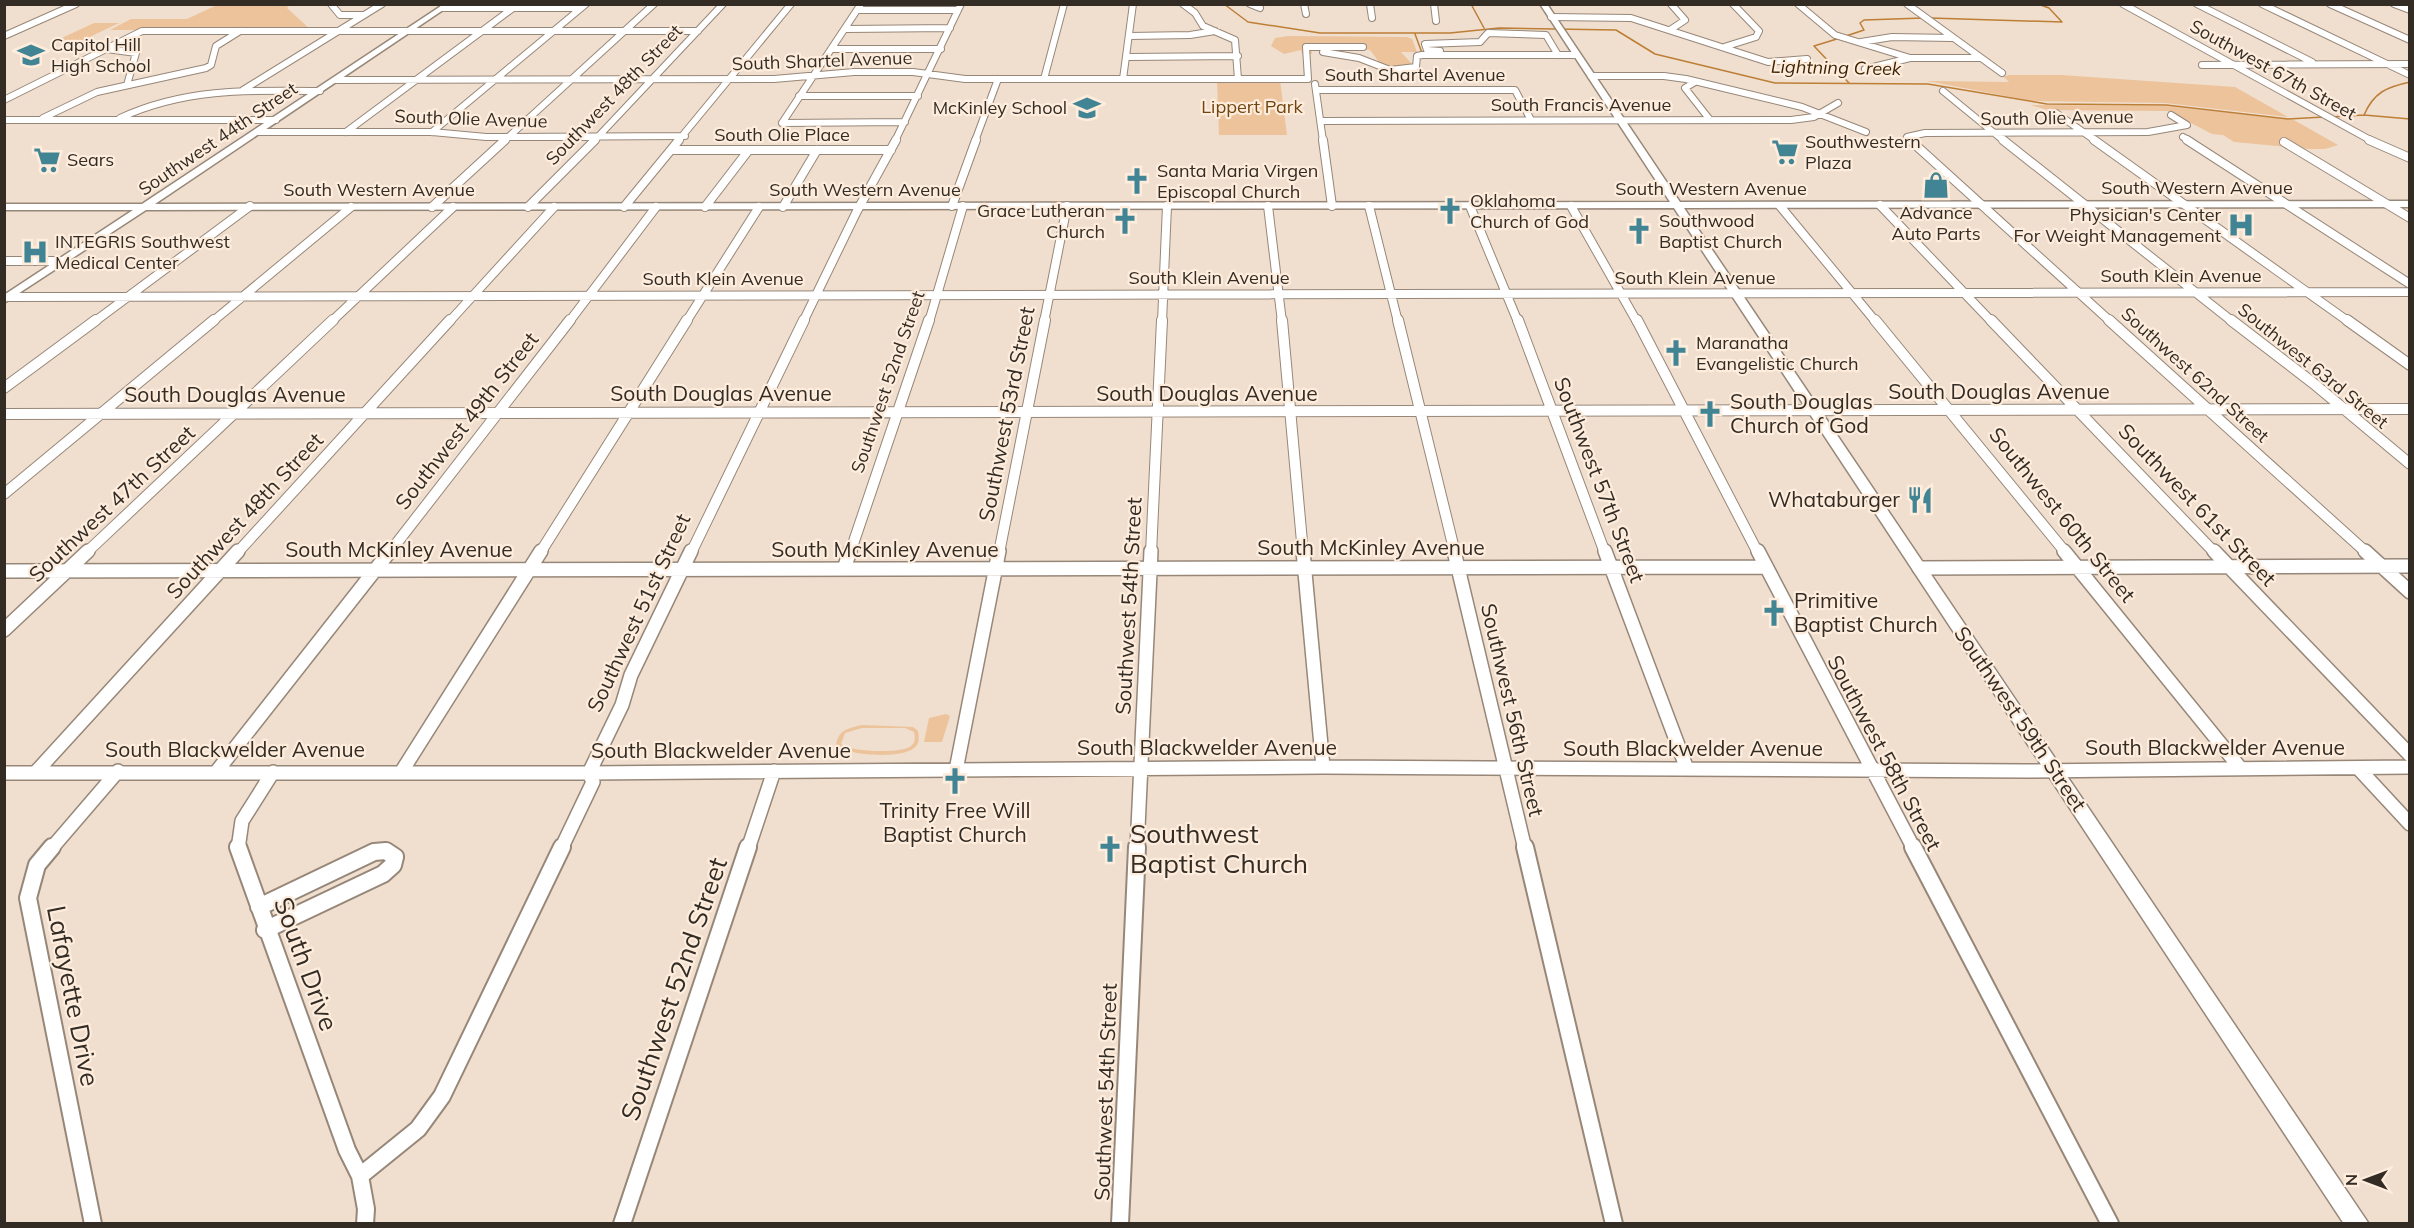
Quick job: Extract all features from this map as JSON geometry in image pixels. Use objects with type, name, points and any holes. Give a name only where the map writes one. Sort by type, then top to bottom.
[{"type":"main road","name":"Southwest 59th Street","points":[[1543,4],[2358,1224]]},
{"type":"main road","name":"Southwest 44th Street","points":[[7,299],[446,7]]},
{"type":"main road","name":"South Western Avenue","points":[[4,207],[2409,204]]},
{"type":"street","points":[[4,36],[76,4]]},
{"type":"street","points":[[331,4],[340,15],[365,15]]},
{"type":"street","points":[[242,90],[382,4]]},
{"type":"street","points":[[432,207],[654,4]]},
{"type":"street","name":"Southwest 48th Street","points":[[528,207],[599,136],[723,4]]},
{"type":"street","points":[[624,207],[685,136],[791,4]]},
{"type":"street","points":[[1044,79],[1064,4]]},
{"type":"street","points":[[1124,79],[1133,4]]},
{"type":"street","points":[[1183,4],[1195,12],[1199,23],[1235,40],[1238,79]]},
{"type":"street","points":[[1250,4],[1260,8]]},
{"type":"street","points":[[1304,4],[1306,14]]},
{"type":"street","points":[[1370,4],[1372,18]]},
{"type":"street","points":[[1434,4],[1436,21]]},
{"type":"street","points":[[1670,30],[1685,20],[1671,4]]},
{"type":"street","points":[[1724,47],[1756,37],[1759,31],[1733,4]]},
{"type":"street","points":[[1798,4],[1830,32],[1910,58]]},
{"type":"street","points":[[1907,4],[2002,73]]},
{"type":"street","name":"Southwest 67th Street","points":[[2123,4],[2409,159]]},
{"type":"street","points":[[2198,4],[2316,64]]},
{"type":"street","points":[[2262,4],[2409,75]]},
{"type":"street","points":[[2330,4],[2409,40]]},
{"type":"street","points":[[2394,4],[2409,10]]},
{"type":"street","points":[[446,7],[513,9],[583,6]]},
{"type":"street","points":[[432,132],[583,6]]},
{"type":"street","points":[[905,122],[782,123],[859,7],[959,7]]},
{"type":"street","name":"Southwest 51st Street","points":[[360,1176],[418,1129],[442,1096],[594,782],[589,773],[622,705],[631,675],[860,206],[918,96],[959,7]]},
{"type":"street","points":[[346,132],[513,9]]},
{"type":"street","points":[[1614,10],[1619,17]]},
{"type":"street","points":[[1551,17],[1619,17],[1640,20],[1776,63],[1807,58]]},
{"type":"street","points":[[846,28],[950,28]]},
{"type":"street","points":[[4,100],[142,31],[698,31]]},
{"type":"street","points":[[39,120],[81,98],[127,85],[206,68],[211,65],[216,46],[241,31]]},
{"type":"street","points":[[1130,36],[1190,35],[1215,31]]},
{"type":"street","points":[[1558,55],[1546,35],[1538,33],[1488,33],[1480,42],[1425,44],[1426,49],[1432,51],[1558,55],[1576,55]]},
{"type":"street","points":[[1860,43],[1892,37],[1952,38]]},
{"type":"street","points":[[1332,206],[1316,90],[1314,81],[1308,79],[1306,47],[1363,47]]},
{"type":"street","points":[[106,49],[136,53],[127,85]]},
{"type":"street","points":[[832,49],[941,49]]},
{"type":"street","points":[[1323,52],[1359,58],[1390,70],[1416,67],[1417,56],[1501,53]]},
{"type":"street","points":[[1126,57],[1238,56]]},
{"type":"street","points":[[1865,69],[1910,58],[1981,58]]},
{"type":"street","points":[[2202,65],[2409,64]]},
{"type":"street","name":"South Shartel Avenue","points":[[336,80],[731,79],[854,72],[998,79],[1308,79]]},
{"type":"street","points":[[1590,76],[1664,76],[1695,82],[1817,113],[1866,132]]},
{"type":"street","points":[[952,206],[998,79]]},
{"type":"street","points":[[1695,82],[1685,88],[1710,120]]},
{"type":"street","name":"South Shartel Avenue","points":[[1316,90],[1515,90],[1531,120]]},
{"type":"street","points":[[119,119],[142,107],[215,91],[320,91]]},
{"type":"street","name":"Southwest 63rd Street","points":[[1943,91],[2082,205],[2409,464]]},
{"type":"street","points":[[799,96],[918,96]]},
{"type":"street","name":"South Francis Avenue","points":[[1321,121],[1804,120],[1838,103]]},
{"type":"street","points":[[2056,113],[2409,364]]},
{"type":"street","name":"South Olie Avenue","points":[[1909,135],[2148,132],[2187,125],[2171,115]]},
{"type":"street","points":[[4,120],[276,120]]},
{"type":"street","name":"South Olie Avenue","points":[[257,132],[685,136]]},
{"type":"street","name":"Southwest 62nd Street","points":[[1909,135],[1909,139],[1980,205],[2211,410],[2409,592]]},
{"type":"street","points":[[2182,137],[2409,285]]},
{"type":"street","points":[[2284,142],[2409,218]]},
{"type":"street","name":"South Olie Place","points":[[672,150],[891,150]]},
{"type":"street","points":[[705,207],[748,150]]},
{"type":"street","points":[[783,207],[817,150]]},
{"type":"street","name":"Southwest 61st Street","points":[[1880,205],[2409,755]]},
{"type":"street","points":[[4,388],[250,206]]},
{"type":"street","name":"Southwest 52nd Street","points":[[844,569],[938,295],[963,206]]},
{"type":"street","name":"Southwest 53rd Street","points":[[956,770],[1051,295],[1066,206]]},
{"type":"street","name":"Southwest 54th Street","points":[[1120,1224],[1139,770],[1165,294],[1167,206]]},
{"type":"street","points":[[1268,206],[1280,295],[1323,767]]},
{"type":"street","name":"Southwest 56th Street","points":[[1369,206],[1421,411],[1614,1224]]},
{"type":"street","name":"Southwest 57th Street","points":[[1470,206],[1508,294],[1688,769]]},
{"type":"street","name":"Southwest 58th Street","points":[[1571,206],[1623,294],[2110,1224]]},
{"type":"street","name":"Southwest 60th Street","points":[[1780,206],[1950,410],[2241,769]]},
{"type":"street","points":[[4,494],[351,207]]},
{"type":"street","name":"Southwest 47th Street","points":[[4,630],[453,207]]},
{"type":"street","name":"Southwest 48th Street","points":[[36,772],[554,207]]},
{"type":"street","name":"Southwest 49th Street","points":[[217,771],[499,413],[656,207]]},
{"type":"street","points":[[402,771],[759,207]]},
{"type":"street","points":[[4,261],[64,261]]},
{"type":"street","name":"South Klein Avenue","points":[[7,299],[246,295],[1736,295],[2409,292]]},
{"type":"street","name":"South Douglas Avenue","points":[[4,414],[2409,409]]},
{"type":"street","points":[[1919,568],[2409,566]]},
{"type":"street","name":"South McKinley Avenue","points":[[4,571],[1765,567]]},
{"type":"street","name":"South Blackwelder Avenue","points":[[4,773],[118,771],[589,773],[1323,767],[1505,770],[2358,769],[2409,767]]},
{"type":"street","points":[[2358,769],[2409,824]]},
{"type":"street","name":"Lafayette Drive","points":[[93,1224],[28,898],[37,865],[118,771]]},
{"type":"street","name":"Southwest 52nd Street","points":[[622,1224],[774,771]]},
{"type":"street","name":"South Drive","points":[[273,772],[242,821],[238,851],[347,1150],[360,1176]]},
{"type":"street","points":[[259,907],[374,852],[386,851],[395,857],[393,865],[383,874],[266,930]]},
{"type":"street","points":[[360,1176],[366,1209],[364,1224]]},
{"type":"green space","points":[[290,4],[287,8],[311,30],[110,30],[131,19],[187,19],[217,5]]},
{"type":"green space","points":[[94,23],[119,23],[77,43],[51,43]]},
{"type":"green space","points":[[1288,36],[1407,37],[1412,39],[1417,52],[1401,52],[1411,63],[1410,66],[1397,69],[1382,66],[1370,50],[1311,48],[1312,54],[1302,54],[1301,50],[1284,54],[1271,46],[1275,38]]},
{"type":"green space","points":[[2061,75],[2235,87],[2288,117],[2165,103],[2032,101],[1927,81],[2009,82],[2003,76]]},
{"type":"green space","name":"Lippert Park","points":[[1217,80],[1280,80],[1287,135],[1219,135]]},
{"type":"green space","points":[[2030,105],[2165,106],[2294,120],[2338,145],[2325,149],[2308,149],[2234,142],[2223,135],[2212,134],[2168,111],[2048,110]]},
{"type":"green space","points":[[946,714],[950,716],[942,742],[924,742],[929,718]]},
{"type":"green space","points":[[862,725],[913,727],[918,731],[918,742],[908,751],[887,755],[851,752],[836,745],[842,733]],"holes":[[[862,728],[905,728],[914,732],[915,738],[913,744],[906,749],[865,750],[841,744],[845,733]]]},
{"type":"waterway","name":"Lightning Creek","points":[[1224,4],[1248,22],[1320,33],[1450,33],[1499,28],[1616,30],[1655,54],[1775,83],[1928,84],[2047,104],[2166,105],[2288,119],[2324,117]]},
{"type":"waterway","points":[[1471,4],[1484,28]]},
{"type":"waterway","points":[[1930,18],[2062,22],[2049,8],[2038,4]]},
{"type":"waterway","points":[[1846,36],[1864,30],[1860,23],[1864,20],[1924,18]]},
{"type":"waterway","points":[[1415,34],[1422,53]]},
{"type":"waterway","points":[[1840,38],[1814,46],[1849,83]]},
{"type":"waterway","name":"Lightning Creek","points":[[2364,115],[2372,101],[2382,92],[2410,82]]},
{"type":"waterway","name":"Lightning Creek","points":[[2331,117],[2364,115]]},
{"type":"waterway","points":[[2364,115],[2410,119]]},
{"type":"place","name":"Capitol Hill High School","points":[[31,55]]},
{"type":"place","name":"McKinley School","points":[[1087,108]]},
{"type":"place","name":"Southwestern Plaza","points":[[1785,152]]},
{"type":"place","name":"Sears","points":[[47,160]]},
{"type":"place","name":"Santa Maria Virgen Episcopal Church","points":[[1137,181]]},
{"type":"place","name":"Advance Auto Parts","points":[[1936,185]]},
{"type":"place","name":"Oklahoma Church of God","points":[[1450,211]]},
{"type":"place","name":"Grace Lutheran Church","points":[[1125,221]]},
{"type":"place","name":"Physician's Center For Weight Management","points":[[2241,225]]},
{"type":"place","name":"Southwood Baptist Church","points":[[1639,231]]},
{"type":"place","name":"INTEGRIS Southwest Medical Center","points":[[35,252]]},
{"type":"place","name":"Maranatha Evangelistic Church","points":[[1676,353]]},
{"type":"place","name":"South Douglas Church of God","points":[[1710,414]]},
{"type":"place","name":"Whataburger","points":[[1920,500]]},
{"type":"place","name":"Primitive Baptist Church","points":[[1774,613]]},
{"type":"place","name":"Trinity Free Will Baptist Church","points":[[955,781]]},
{"type":"place","name":"Southwest Baptist Church","points":[[1110,849]]}]
